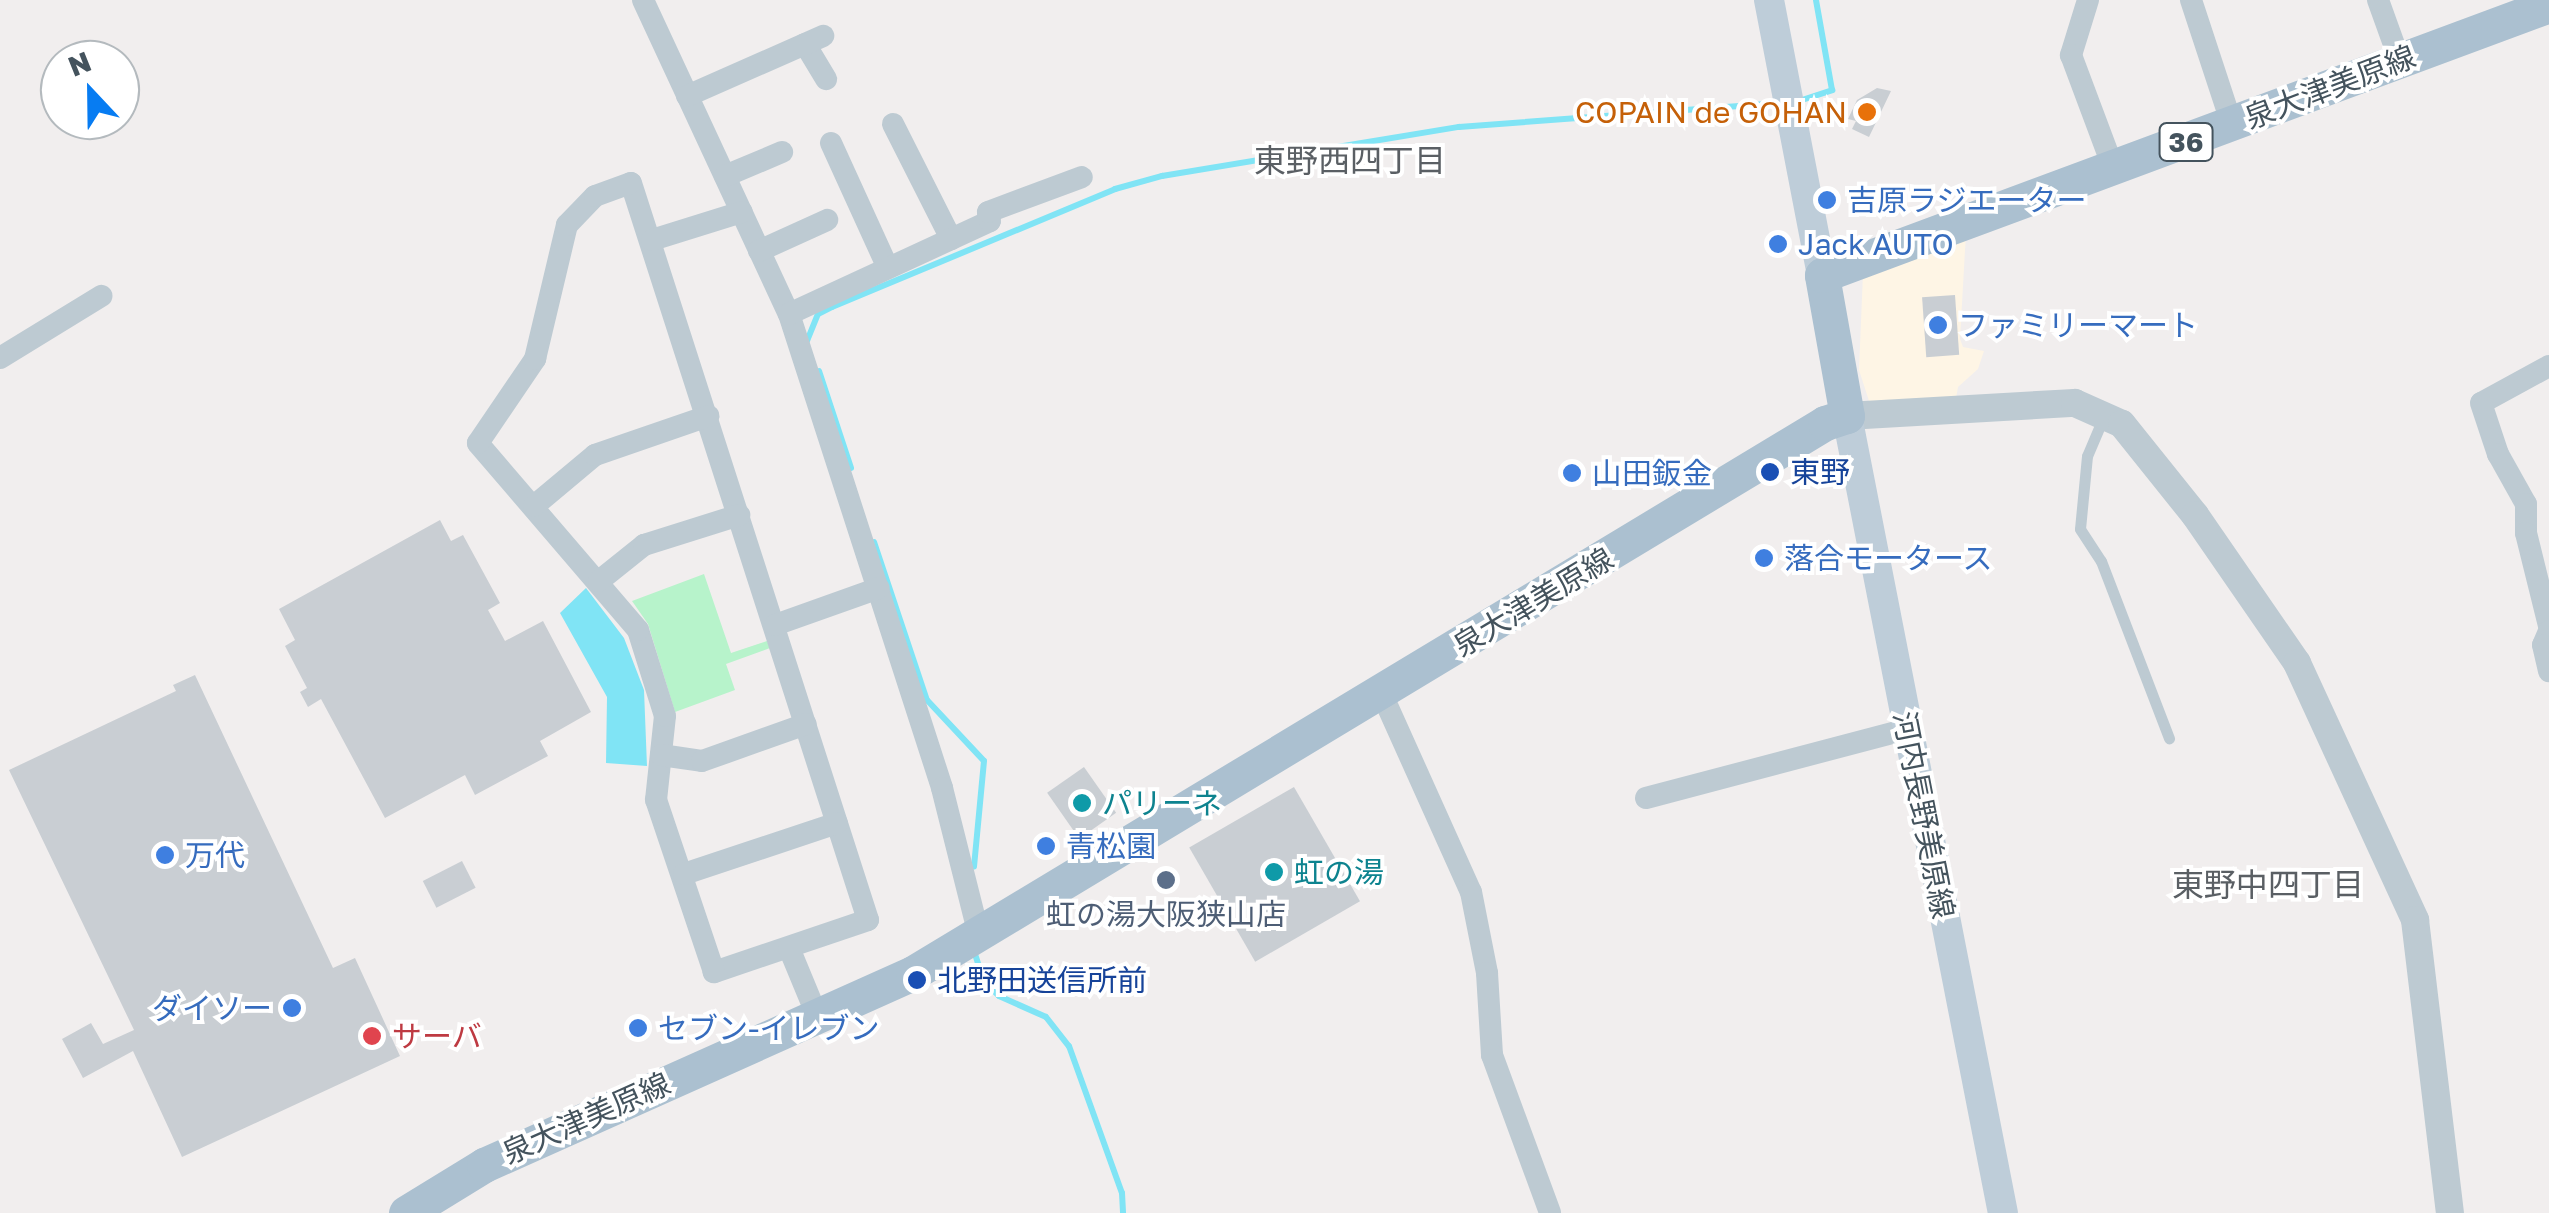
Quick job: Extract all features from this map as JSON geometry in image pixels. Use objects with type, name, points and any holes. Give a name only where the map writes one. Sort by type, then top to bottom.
[{"type":"main road","points":[[1770,0],[1847,416]]},
{"type":"main road","name":"泉大津美原線","points":[[1822,276],[2114,170],[2400,61],[2528,7]]},
{"type":"main road","name":"泉大津美原線","points":[[406,1213],[537,1140],[913,973],[1825,423],[1847,416]]},
{"type":"main road","name":"河内長野美原線","points":[[1847,416],[2004,1213]]},
{"type":"street","points":[[643,0],[788,314],[878,588],[978,931]]},
{"type":"street","points":[[2088,0],[2071,56],[2114,170]]},
{"type":"street","points":[[2191,0],[2232,124]]},
{"type":"street","points":[[2378,0],[2400,61]]},
{"type":"street","points":[[687,96],[814,40],[826,80]]},
{"type":"street","points":[[894,124],[952,239]]},
{"type":"street","points":[[831,144],[888,268]]},
{"type":"street","points":[[725,176],[782,152]]},
{"type":"street","points":[[788,314],[990,221],[988,212],[1082,177]]},
{"type":"street","points":[[630,184],[652,240],[868,920],[714,972],[656,800],[662,755],[659,684],[638,630],[478,442],[535,359],[567,224],[595,196],[630,184]]},
{"type":"street","points":[[652,240],[742,212]]},
{"type":"street","points":[[759,251],[827,220]]},
{"type":"street","points":[[0,358],[102,296]]},
{"type":"street","points":[[2549,366],[2481,403],[2498,454],[2526,504],[2526,533],[2549,628],[2543,645],[2549,671]]},
{"type":"street","points":[[1847,416],[2042,401],[2076,403],[2104,416],[2144,450],[2263,606],[2344,753],[2414,920],[2450,1213]]},
{"type":"street","points":[[534,506],[595,454],[708,416]]},
{"type":"street","points":[[599,581],[644,545],[740,514]]},
{"type":"street","points":[[774,625],[878,588]]},
{"type":"street","points":[[1381,692],[1475,906],[1492,1055],[1550,1213]]},
{"type":"street","points":[[662,755],[702,760],[806,724]]},
{"type":"street","points":[[1646,798],[1907,728]]},
{"type":"street","points":[[684,874],[837,823]]},
{"type":"street","points":[[789,948],[818,1018]]},
{"type":"lane","points":[[2104,416],[2086,456],[2080,529],[2101,561],[2169,738]]},
{"type":"shaded area","points":[[1966,233],[1960,339],[1963,347],[1984,351],[1978,369],[1958,387],[1956,398],[1870,404],[1859,370],[1863,273]]},
{"type":"green space","points":[[704,574],[731,653],[767,641],[770,648],[726,664],[735,690],[675,712],[648,624],[632,601]]},
{"type":"water","points":[[586,588],[624,638],[644,690],[647,766],[606,763],[607,697],[560,613]]},
{"type":"building","points":[[1877,88],[1891,91],[1869,137],[1852,129],[1856,121],[1848,119],[1857,100]]},
{"type":"building","points":[[1955,295],[1959,355],[1926,357],[1922,297]]},
{"type":"building","points":[[440,520],[451,541],[463,535],[500,603],[488,610],[505,641],[543,621],[591,712],[540,741],[548,756],[475,795],[465,775],[385,818],[321,699],[308,707],[300,692],[307,688],[285,646],[295,640],[279,609]]},
{"type":"building","name":"万代","points":[[195,675],[333,968],[355,958],[400,1056],[182,1157],[133,1051],[83,1078],[62,1039],[91,1023],[103,1044],[134,1030],[9,770],[176,691],[173,685]]},
{"type":"building","name":"パリーネ","points":[[1084,767],[1116,813],[1079,839],[1047,793]]},
{"type":"building","name":"虹の湯","points":[[1294,787],[1360,901],[1255,962],[1189,847]]},
{"type":"building","points":[[462,861],[476,888],[436,908],[423,881]]},
{"type":"waterway","points":[[1802,100],[1832,90],[1816,0]]},
{"type":"waterway","points":[[807,341],[818,314],[832,307],[1115,189],[1162,176],[1459,127],[1776,103]]},
{"type":"waterway","points":[[819,371],[851,468]]},
{"type":"waterway","points":[[874,542],[927,700],[984,761],[974,867]]},
{"type":"waterway","points":[[974,951],[984,981],[999,996],[1046,1017],[1069,1046],[1122,1193],[1123,1213]]},
{"type":"place","name":"COPAIN de GOHAN","points":[[1867,112]]},
{"type":"place","name":"吉原ラジエーター","points":[[1827,200]]},
{"type":"place","name":"Jack AUTO","points":[[1778,244]]},
{"type":"place","name":"ファミリーマート","points":[[1938,325]]},
{"type":"place","name":"東野","points":[[1770,472]]},
{"type":"place","name":"山田鈑金","points":[[1572,473]]},
{"type":"place","name":"落合モータース","points":[[1764,558]]},
{"type":"place","name":"パリーネ","points":[[1082,803]]},
{"type":"place","name":"青松園","points":[[1046,846]]},
{"type":"place","name":"万代","points":[[165,855]]},
{"type":"place","name":"虹の湯","points":[[1274,872]]},
{"type":"place","name":"虹の湯大阪狭山店","points":[[1166,880]]},
{"type":"place","name":"北野田送信所前","points":[[917,980]]},
{"type":"place","name":"ダイソー","points":[[292,1008]]},
{"type":"place","name":"セブン-イレブン","points":[[638,1028]]},
{"type":"place","name":"サーバ","points":[[372,1036]]},
{"type":"district","name":"東野西四丁目","points":[[1350,160]]},
{"type":"district","name":"東野中四丁目","points":[[2268,884]]}]
